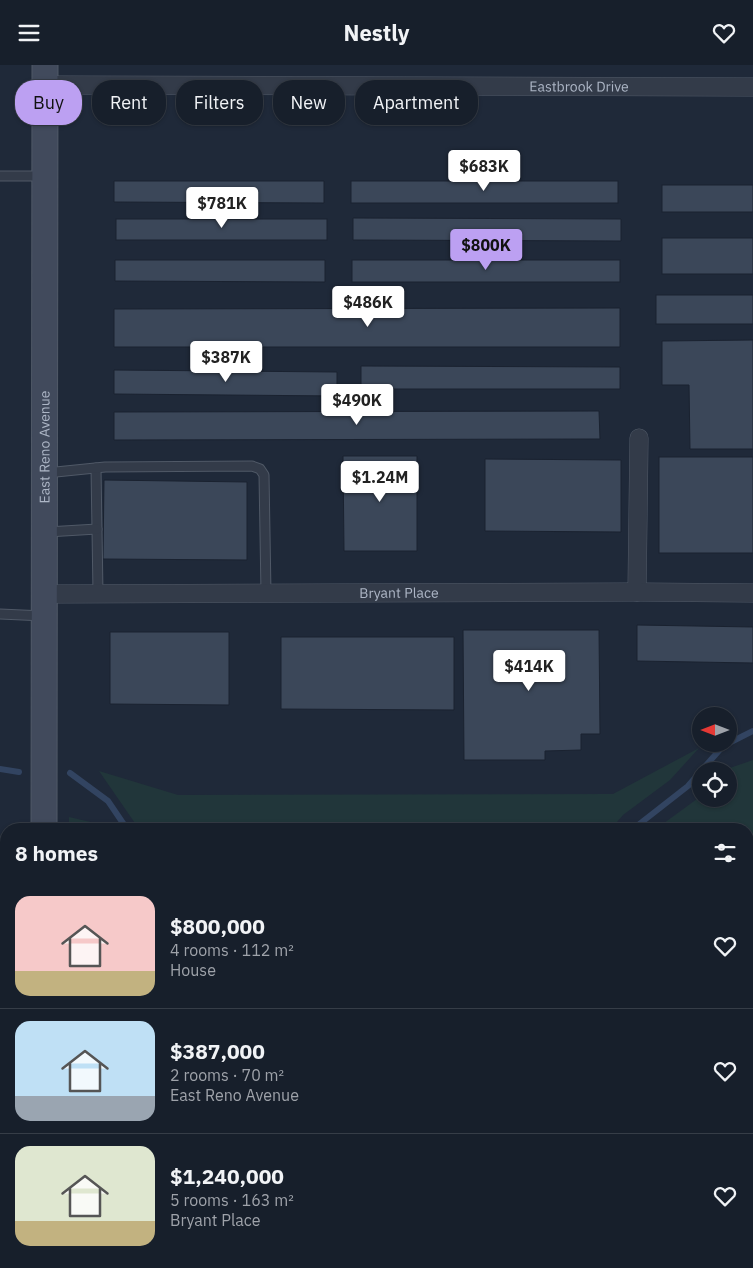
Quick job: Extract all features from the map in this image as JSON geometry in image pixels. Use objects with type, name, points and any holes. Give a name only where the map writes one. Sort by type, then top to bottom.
[{"type":"main road","name":"East Reno Avenue","points":[[44,823],[45,75]]},
{"type":"street","name":"Eastbrook Drive","points":[[45,75],[753,87]]},
{"type":"street","points":[[637,593],[639,438]]},
{"type":"street","name":"Bryant Place","points":[[44,605],[98,593],[753,593]]},
{"type":"lane","points":[[0,176],[45,176]]},
{"type":"lane","points":[[44,473],[106,467],[252,466],[260,469],[264,475],[266,593]]},
{"type":"lane","points":[[96,468],[98,593]]},
{"type":"lane","points":[[44,532],[97,529]]},
{"type":"lane","points":[[0,614],[44,605]]},
{"type":"green space","points":[[692,752],[694,753],[670,780],[623,815],[616,823],[135,823],[99,771],[178,795],[613,794]]},
{"type":"green space","points":[[753,760],[753,823],[664,823],[692,803],[692,807],[737,807],[737,766]]},
{"type":"green space","points":[[69,817],[95,823],[69,823]]},
{"type":"building","points":[[114,181],[324,181],[324,203],[114,202]]},
{"type":"building","points":[[351,181],[618,181],[618,203],[351,203]]},
{"type":"building","points":[[662,185],[753,185],[753,212],[662,212]]},
{"type":"building","points":[[353,218],[621,219],[621,241],[353,240]]},
{"type":"building","points":[[116,219],[327,219],[327,240],[116,240]]},
{"type":"building","points":[[662,238],[753,238],[753,274],[662,274]]},
{"type":"building","points":[[115,260],[325,260],[325,282],[115,281]]},
{"type":"building","points":[[352,260],[620,260],[620,282],[352,282]]},
{"type":"building","points":[[656,295],[753,295],[753,324],[656,324]]},
{"type":"building","points":[[620,308],[620,347],[114,347],[114,309]]},
{"type":"building","points":[[753,340],[753,449],[690,449],[689,385],[662,385],[662,341]]},
{"type":"building","points":[[361,366],[620,367],[620,389],[361,389]]},
{"type":"building","points":[[114,370],[337,372],[337,396],[114,394]]},
{"type":"building","points":[[599,411],[600,439],[114,440],[114,412]]},
{"type":"building","points":[[343,456],[417,456],[417,551],[344,551]]},
{"type":"building","points":[[659,457],[753,457],[753,553],[659,553]]},
{"type":"building","points":[[485,459],[621,460],[621,532],[485,531]]},
{"type":"building","points":[[104,480],[247,482],[247,560],[103,559]]},
{"type":"building","points":[[637,625],[753,627],[753,663],[637,661]]},
{"type":"building","points":[[463,630],[599,630],[600,734],[581,734],[581,750],[545,751],[545,760],[464,760]]},
{"type":"building","points":[[110,632],[229,632],[229,705],[110,704]]},
{"type":"building","points":[[281,637],[454,637],[454,710],[281,709]]},
{"type":"waterway","points":[[738,738],[753,731]]},
{"type":"waterway","points":[[709,762],[717,753]]},
{"type":"waterway","points":[[0,769],[19,772]]},
{"type":"waterway","points":[[70,773],[108,801],[123,823]]},
{"type":"waterway","points":[[641,823],[692,781]]}]
